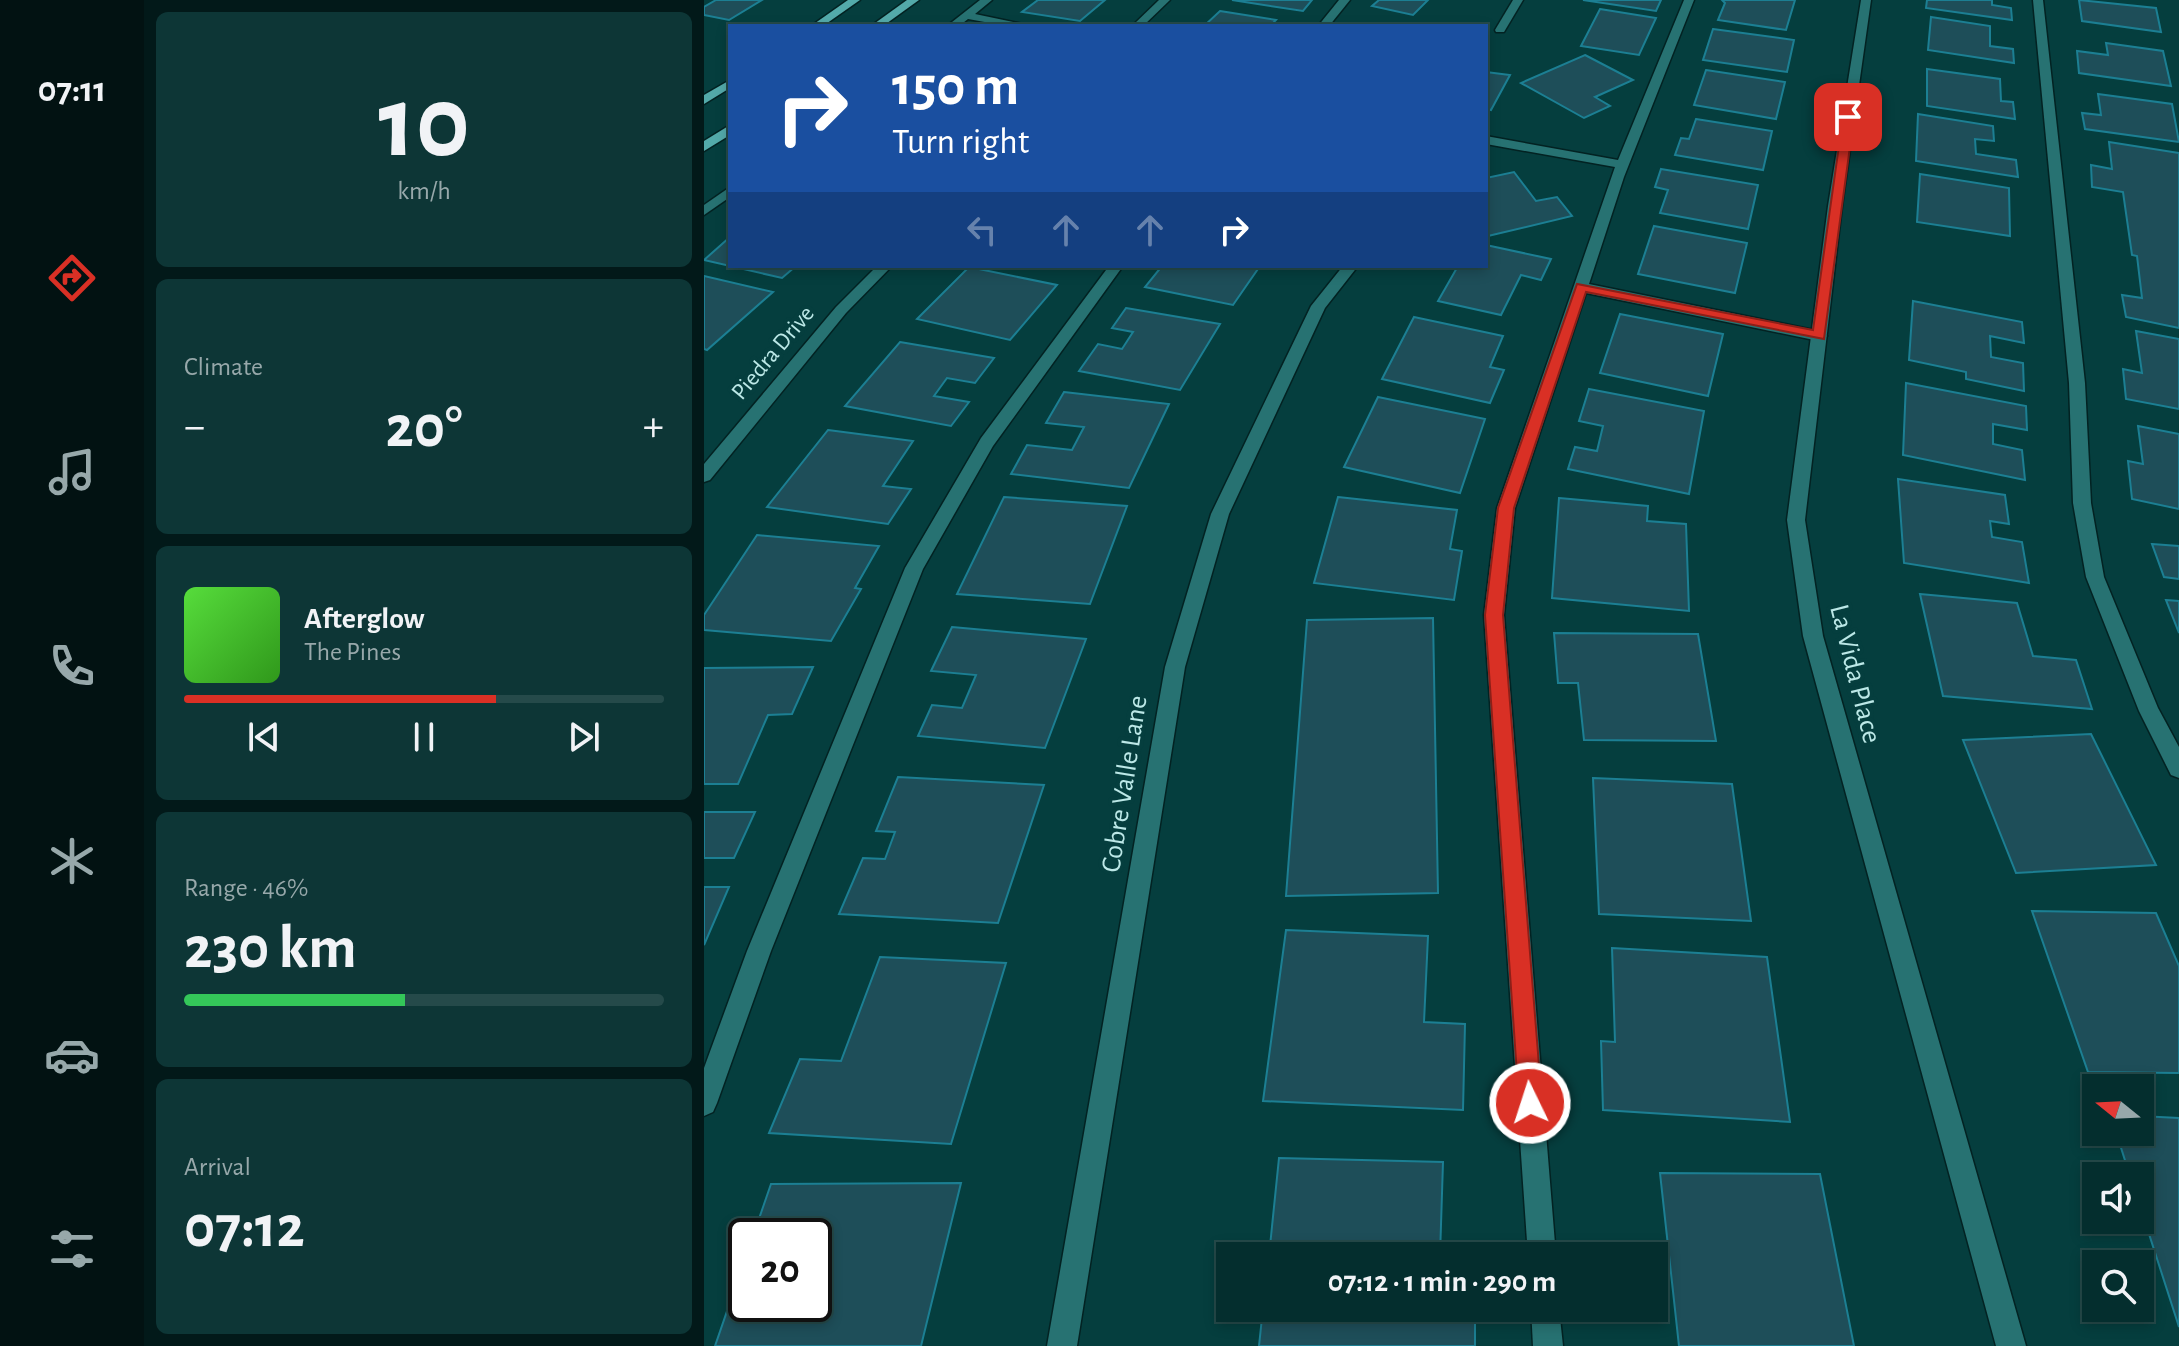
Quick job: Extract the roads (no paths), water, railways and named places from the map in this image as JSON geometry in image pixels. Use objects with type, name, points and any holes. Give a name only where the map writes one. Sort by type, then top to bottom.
[{"type":"main road","points":[[819,24],[855,0]]},
{"type":"main road","points":[[879,24],[914,0]]},
{"type":"main road","points":[[704,100],[728,84]]},
{"type":"main road","points":[[704,147],[728,130]]},
{"type":"street","points":[[955,24],[987,0]]},
{"type":"street","points":[[1139,24],[1165,0]]},
{"type":"street","points":[[1325,24],[1345,0]]},
{"type":"street","points":[[1500,30],[1518,0]]},
{"type":"street","points":[[1541,1242],[1494,615],[1506,508],[1623,165],[1689,0]]},
{"type":"street","name":"La Vida Place","points":[[1866,0],[1796,520],[1813,636],[2011,1346]]},
{"type":"street","points":[[2038,0],[2077,383],[2082,503],[2095,577],[2149,711],[2179,768]]},
{"type":"street","points":[[966,16],[1015,24]]},
{"type":"street","points":[[1488,140],[1623,165]]},
{"type":"street","points":[[704,211],[728,193]]},
{"type":"street","name":"Piedra Drive","points":[[704,476],[841,310],[883,268]]},
{"type":"street","points":[[704,1103],[759,951],[914,568],[987,442],[1115,268]]},
{"type":"street","name":"Cobre Valle Lane","points":[[1062,1346],[1175,667],[1227,500],[1318,306],[1349,268]]},
{"type":"street","points":[[1581,287],[1819,336]]},
{"type":"street","points":[[1546,1322],[1548,1346]]}]
